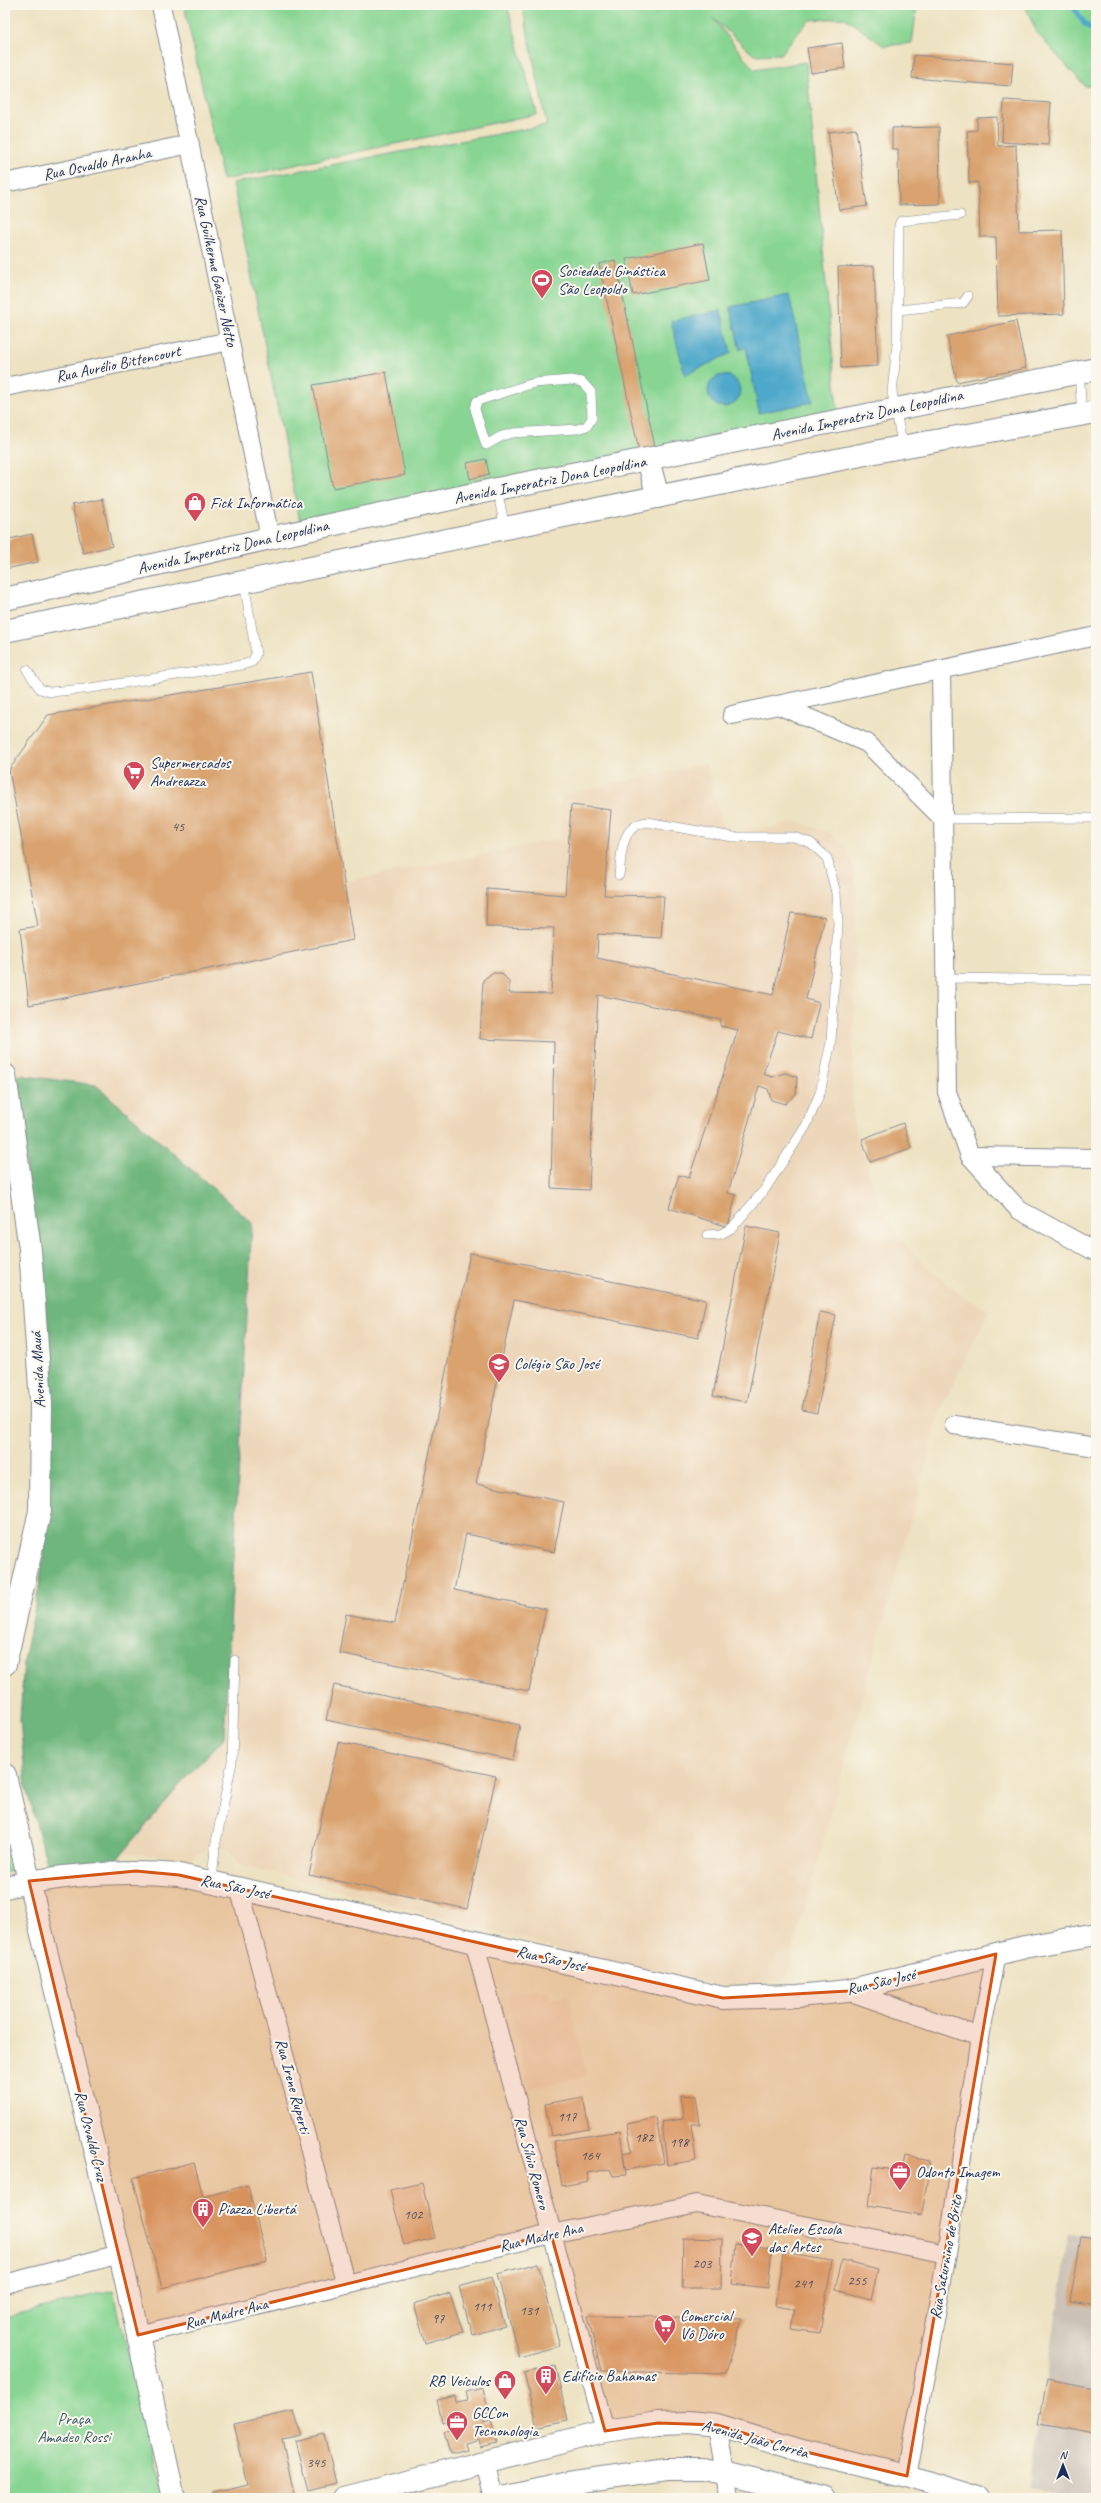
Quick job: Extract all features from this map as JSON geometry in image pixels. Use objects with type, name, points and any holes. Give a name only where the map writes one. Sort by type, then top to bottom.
[{"type":"main road","name":"Avenida Imperatriz Dona Leopoldina","points":[[5,599],[270,538],[497,489],[648,460],[894,408],[1087,371]]},
{"type":"main road","name":"Avenida Imperatriz Dona Leopoldina","points":[[5,631],[903,446],[1089,413]]},
{"type":"main road","points":[[648,460],[658,496]]},
{"type":"main road","name":"Avenida Mauá","points":[[5,1075],[30,1249],[41,1401],[40,1511],[5,1664]]},
{"type":"main road","name":"Rua Osvaldo Cruz","points":[[5,1775],[29,1881],[120,2254],[174,2498]]},
{"type":"main road","name":"Rua São José","points":[[5,1887],[29,1881],[86,1874],[136,1871],[179,1875],[239,1887],[722,1998],[798,1996],[848,1990],[996,1954],[1096,1934]]},
{"type":"main road","name":"Avenida João Corrêa","points":[[344,2498],[605,2431],[658,2422],[717,2425],[802,2451],[907,2476],[978,2498]]},
{"type":"main road","points":[[503,2498],[573,2482],[667,2469],[703,2469],[825,2498]]},
{"type":"street","name":"Rua Guilherme Gaeizer Netto","points":[[161,5],[270,538]]},
{"type":"street","name":"Rua Osvaldo Aranha","points":[[5,183],[190,144]]},
{"type":"street","name":"Rua Aurélio Bittencourt","points":[[5,387],[230,341]]},
{"type":"street","points":[[732,715],[1096,636]]},
{"type":"street","points":[[941,669],[947,1092],[970,1156],[1019,1210],[1096,1252]]},
{"type":"street","points":[[778,705],[867,743],[943,819]]},
{"type":"street","points":[[970,1156],[1096,1158]]},
{"type":"street","points":[[954,1425],[1096,1447]]},
{"type":"street","name":"Rua Irene Ruperti","points":[[239,1887],[346,2285]]},
{"type":"street","name":"Rua Sílvio Romero","points":[[474,1942],[605,2431]]},
{"type":"street","name":"Rua Saturnino de Brito","points":[[907,2476],[948,2254],[980,2037],[996,1954]]},
{"type":"street","points":[[848,1990],[980,2037]]},
{"type":"street","name":"Rua Madre Ana","points":[[138,2335],[551,2234],[697,2204],[948,2254]]},
{"type":"street","points":[[5,2284],[120,2254]]},
{"type":"street","points":[[717,2425],[729,2498]]},
{"type":"street","points":[[485,2462],[494,2498]]},
{"type":"lane","points":[[903,446],[894,408],[892,392],[899,310],[899,224],[901,221],[960,215]]},
{"type":"lane","points":[[899,310],[963,302],[968,296]]},
{"type":"lane","points":[[1087,371],[1089,413]]},
{"type":"lane","points":[[571,380],[582,382],[591,392],[592,418],[587,426],[577,429],[513,433],[502,436],[486,445],[475,409],[477,401],[482,398],[534,383],[571,380]]},
{"type":"lane","points":[[497,489],[505,528]]},
{"type":"lane","points":[[28,670],[40,689],[50,692],[84,689],[252,662],[256,654],[244,581]]},
{"type":"lane","points":[[943,819],[1096,818]]},
{"type":"lane","points":[[619,875],[624,838],[628,830],[636,824],[647,822],[733,837],[794,837],[811,843],[827,858],[832,873],[836,893],[838,931],[831,1042],[820,1093],[806,1126],[765,1189],[732,1228],[721,1234],[708,1235]]},
{"type":"lane","points":[[945,978],[1096,980]]},
{"type":"lane","points":[[212,1881],[215,1848],[232,1762],[235,1660]]},
{"type":"highlighted area","points":[[136,1871],[179,1875],[723,1998],[848,1991],[996,1954],[907,2476],[802,2451],[717,2425],[658,2423],[605,2431],[551,2234],[138,2335],[29,1881]]},
{"type":"shaded area","name":"Colégio São José","points":[[706,764],[725,835],[797,822],[831,833],[843,844],[850,856],[854,867],[856,900],[852,1099],[854,1123],[861,1150],[884,1214],[910,1250],[935,1274],[961,1295],[989,1311],[941,1409],[785,1980],[735,1989],[611,1968],[534,1942],[239,1864],[229,1849],[207,1847],[191,1859],[124,1853],[103,1871],[26,1788],[20,1720],[24,1661],[40,1582],[48,1517],[43,1359],[18,1075],[10,1006],[29,1005],[353,940],[345,882],[560,839],[562,795]]},
{"type":"shaded area","points":[[537,1988],[539,1992],[547,1990],[549,1999],[568,1995],[587,2076],[529,2089],[508,1994]]},
{"type":"shaded area","points":[[1068,2234],[1096,2235],[1096,2498],[1069,2498],[1031,2487]]},
{"type":"green space","points":[[184,5],[507,5],[537,114],[223,180]]},
{"type":"green space","name":"Sociedade Ginástica São Leopoldo","points":[[522,5],[917,5],[912,43],[884,46],[845,18],[809,20],[781,54],[754,55],[713,18],[754,70],[806,62],[838,416],[300,522],[233,183],[547,125]]},
{"type":"green space","points":[[1025,5],[1096,5],[1096,87],[1085,86],[1037,33]]},
{"type":"green space","points":[[18,1075],[96,1085],[252,1223],[224,1738],[183,1781],[123,1853],[103,1871],[49,1869],[26,1788],[20,1720],[24,1661],[40,1582],[48,1517],[43,1359]]},
{"type":"green space","points":[[5,1837],[13,1871],[5,1873]]},
{"type":"green space","name":"Praça Amadeo Rossi","points":[[113,2290],[163,2498],[5,2498],[5,2317]]},
{"type":"water","points":[[789,295],[813,402],[759,413],[746,347],[740,350],[730,307]]},
{"type":"water","points":[[721,310],[731,353],[685,375],[671,321]]},
{"type":"water","points":[[721,375],[727,375],[737,382],[740,391],[739,397],[733,404],[727,407],[721,407],[711,400],[708,394],[708,388],[715,378]]},
{"type":"building","points":[[842,43],[845,68],[811,73],[807,48]]},
{"type":"building","points":[[914,55],[1013,63],[1011,86],[912,78]]},
{"type":"building","points":[[1004,100],[1051,103],[1048,145],[1002,142]]},
{"type":"building","points":[[997,117],[998,146],[1016,145],[1019,231],[1062,230],[1064,314],[998,316],[996,237],[980,237],[978,182],[969,183],[967,131],[977,130],[977,118]]},
{"type":"building","points":[[939,127],[940,204],[899,205],[898,149],[892,149],[892,128]]},
{"type":"building","points":[[856,129],[867,206],[839,210],[828,132]]},
{"type":"building","points":[[703,243],[710,280],[633,295],[626,259]]},
{"type":"building","points":[[615,260],[655,447],[639,451],[599,264]]},
{"type":"building","points":[[874,266],[878,366],[841,368],[838,267]]},
{"type":"building","points":[[1016,321],[1026,368],[957,382],[947,336]]},
{"type":"building","points":[[386,372],[405,475],[333,488],[313,385]]},
{"type":"building","points":[[486,459],[489,474],[470,479],[467,463]]},
{"type":"building","points":[[102,499],[112,546],[83,553],[72,505]]},
{"type":"building","points":[[32,534],[38,562],[5,569],[5,540]]},
{"type":"building","points":[[311,672],[353,940],[29,1005],[20,929],[38,926],[9,770],[48,715]]},
{"type":"building","points":[[571,805],[611,810],[604,895],[664,896],[661,938],[598,934],[597,958],[773,995],[791,913],[825,917],[806,999],[819,1003],[811,1039],[778,1031],[763,1074],[772,1077],[785,1073],[797,1077],[796,1094],[785,1104],[771,1100],[768,1089],[759,1086],[728,1193],[736,1195],[728,1227],[669,1208],[679,1175],[689,1178],[738,1030],[720,1026],[721,1020],[598,995],[589,1190],[551,1188],[554,1042],[480,1039],[483,980],[492,973],[501,973],[509,981],[509,993],[551,994],[554,928],[486,927],[487,889],[565,895]]},
{"type":"building","points":[[903,1123],[911,1148],[870,1162],[862,1139]]},
{"type":"building","points":[[746,1226],[780,1233],[747,1402],[713,1396]]},
{"type":"building","points":[[470,1253],[706,1300],[698,1338],[514,1300],[476,1484],[564,1502],[554,1552],[466,1534],[454,1590],[546,1609],[529,1691],[339,1653],[346,1614],[395,1623]]},
{"type":"building","points":[[820,1312],[836,1315],[817,1413],[802,1410]]},
{"type":"building","points":[[334,1685],[520,1725],[513,1760],[326,1720]]},
{"type":"building","points":[[338,1742],[496,1776],[467,1909],[309,1875]]},
{"type":"building","points":[[681,2095],[696,2096],[700,2124],[691,2124],[696,2160],[667,2165],[662,2122],[683,2119]]},
{"type":"building","points":[[583,2097],[589,2129],[551,2136],[545,2104]]},
{"type":"building","points":[[656,2118],[664,2163],[626,2170],[623,2154],[626,2175],[613,2176],[610,2169],[587,2173],[589,2181],[562,2186],[554,2141],[620,2131],[623,2153],[632,2151],[627,2124]]},
{"type":"building","points":[[905,2156],[930,2161],[922,2215],[869,2206],[874,2167],[902,2171]]},
{"type":"building","name":"Piazza Libertá","points":[[194,2162],[203,2197],[248,2185],[267,2261],[162,2288],[133,2178]]},
{"type":"building","points":[[422,2183],[435,2238],[404,2245],[390,2190]]},
{"type":"building","points":[[1081,2237],[1096,2239],[1096,2307],[1070,2303]]},
{"type":"building","points":[[683,2238],[722,2239],[721,2288],[682,2288]]},
{"type":"building","points":[[736,2244],[772,2248],[768,2288],[732,2284]]},
{"type":"building","points":[[783,2253],[832,2261],[820,2333],[791,2329],[795,2309],[775,2306]]},
{"type":"building","points":[[842,2261],[878,2270],[871,2299],[835,2290]]},
{"type":"building","points":[[538,2263],[560,2346],[519,2357],[497,2274]]},
{"type":"building","points":[[491,2277],[505,2326],[472,2335],[459,2286]]},
{"type":"building","points":[[450,2293],[463,2332],[425,2343],[414,2304]]},
{"type":"building","name":"Comercial Vô Dóro","points":[[588,2316],[742,2318],[726,2374],[601,2371]]},
{"type":"building","name":"Edifício Bahamas","points":[[555,2366],[568,2420],[537,2427],[524,2373]]},
{"type":"building","points":[[1047,2381],[1096,2390],[1096,2433],[1039,2423]]},
{"type":"building","points":[[483,2388],[489,2413],[482,2414],[484,2423],[491,2421],[497,2442],[481,2446],[479,2439],[465,2443],[467,2450],[450,2454],[444,2431],[450,2430],[447,2421],[442,2422],[437,2400],[455,2396],[456,2402],[468,2400],[466,2392]]},
{"type":"building","points":[[294,2411],[301,2435],[282,2439],[295,2498],[213,2498],[212,2493],[248,2485],[234,2424]]},
{"type":"building","points":[[324,2434],[336,2483],[308,2490],[295,2441]]},
{"type":"waterway","points":[[1072,5],[1084,23],[1096,33]]},
{"type":"place","name":"Sociedade Ginástica São Leopoldo","points":[[542,300]]},
{"type":"place","name":"Fick Informática","points":[[195,522]]},
{"type":"place","name":"Supermercados Andreazza","points":[[134,792]]},
{"type":"place","name":"Colégio São José","points":[[499,1384]]},
{"type":"place","name":"Odonto Imagem","points":[[900,2192]]},
{"type":"place","name":"Piazza Libertá","points":[[203,2228]]},
{"type":"place","name":"Atelier Escola das Artes","points":[[752,2258]]},
{"type":"place","name":"Comercial Vô Dóro","points":[[665,2344]]},
{"type":"place","name":"Edifício Bahamas","points":[[546,2396]]},
{"type":"place","name":"RB Veículos","points":[[505,2400]]},
{"type":"place","name":"GCCon Tecnonologia","points":[[457,2442]]}]
